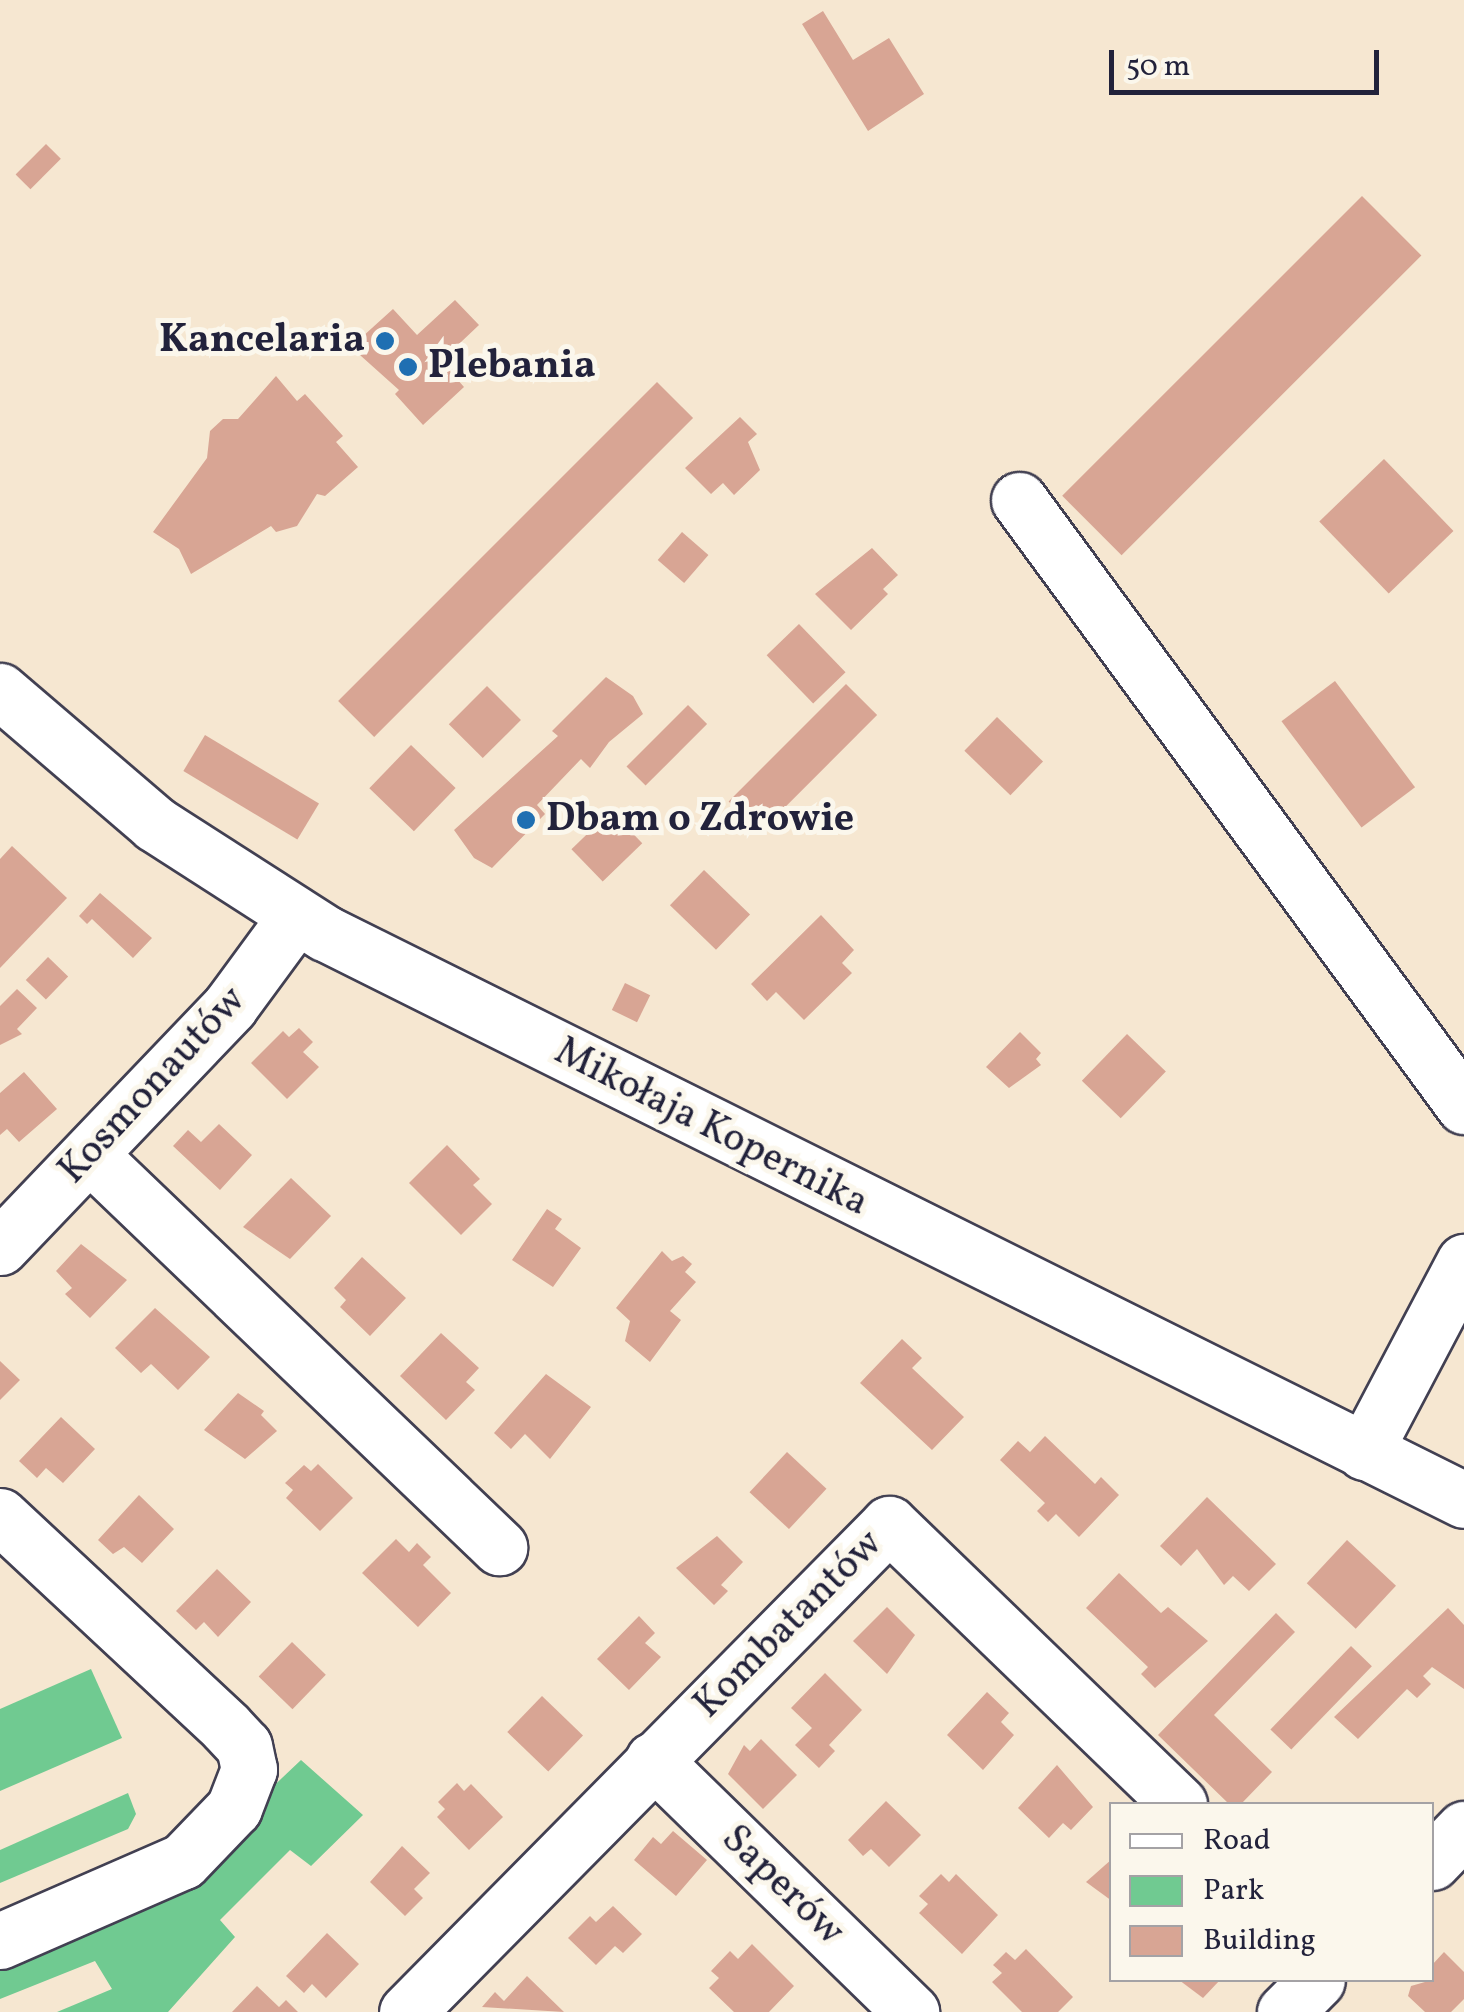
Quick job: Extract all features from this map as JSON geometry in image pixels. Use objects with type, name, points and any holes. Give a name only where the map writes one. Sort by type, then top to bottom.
[{"type":"street","points":[[1019,500],[1464,1106]]},
{"type":"street","name":"Mikołaja Kopernika","points":[[0,691],[155,824],[296,916],[1464,1500]]},
{"type":"street","name":"Kosmonautów","points":[[0,1247],[230,1006],[296,916]]},
{"type":"street","points":[[90,1155],[499,1548]]},
{"type":"street","points":[[1364,1452],[1464,1262]]},
{"type":"street","points":[[0,1516],[226,1727],[244,1746],[249,1769],[234,1808],[182,1861],[0,1940]]},
{"type":"street","name":"Kombatantów","points":[[424,2006],[653,1760],[889,1524],[1177,1802]]},
{"type":"street","name":"Saperów","points":[[653,1760],[912,2012]]},
{"type":"street","points":[[1434,1860],[1464,1829]]},
{"type":"street","points":[[1285,2012],[1315,1982]]},
{"type":"green space","points":[[91,1669],[122,1738],[0,1791],[0,1709]]},
{"type":"green space","points":[[301,1760],[363,1815],[311,1866],[290,1850],[220,1920],[235,1937],[168,2012],[57,2012],[112,1989],[95,1961],[0,1999],[0,1955],[263,1796]]},
{"type":"green space","points":[[128,1793],[136,1814],[128,1829],[0,1883],[0,1850]]},
{"type":"building","points":[[823,11],[853,60],[889,38],[924,94],[868,131],[802,24]]},
{"type":"building","points":[[46,144],[61,159],[30,189],[16,174]]},
{"type":"building","points":[[1362,196],[1421,255],[1122,555],[1062,496]]},
{"type":"building","name":"Plebania","points":[[455,300],[479,325],[441,361],[464,387],[423,425],[395,394],[399,390],[351,347],[393,309],[417,335]]},
{"type":"building","points":[[276,376],[297,401],[305,394],[343,436],[336,442],[358,467],[325,496],[317,494],[297,526],[276,532],[271,526],[191,574],[179,549],[153,532],[207,458],[210,431],[223,419],[238,419]]},
{"type":"building","points":[[657,382],[693,418],[374,737],[338,701]]},
{"type":"building","points":[[740,417],[757,434],[748,442],[760,470],[734,495],[723,483],[711,494],[685,468]]},
{"type":"building","points":[[1384,459],[1453,531],[1389,593],[1319,522]]},
{"type":"building","points":[[682,532],[708,555],[684,583],[658,560]]},
{"type":"building","points":[[872,548],[898,575],[883,589],[888,594],[851,630],[815,594]]},
{"type":"building","points":[[799,624],[846,672],[813,703],[767,655]]},
{"type":"building","points":[[606,677],[633,696],[643,714],[609,742],[590,768],[581,759],[537,805],[545,814],[492,868],[474,858],[454,830],[558,736],[552,731]]},
{"type":"building","points":[[1335,681],[1415,787],[1362,828],[1281,721]]},
{"type":"building","points":[[846,684],[877,715],[760,832],[729,801]]},
{"type":"building","points":[[487,686],[521,720],[483,758],[449,724]]},
{"type":"building","points":[[688,705],[707,724],[646,786],[626,767]]},
{"type":"building","points":[[997,717],[1043,761],[1010,795],[964,751]]},
{"type":"building","points":[[205,735],[319,804],[297,840],[183,771]]},
{"type":"building","points":[[411,745],[456,788],[414,831],[369,788]]},
{"type":"building","points":[[611,811],[642,843],[603,882],[571,849]]},
{"type":"building","points":[[12,846],[67,898],[0,968],[0,859]]},
{"type":"building","points":[[704,870],[750,914],[716,950],[670,905]]},
{"type":"building","points":[[100,893],[152,938],[133,958],[92,919],[87,924],[79,916]]},
{"type":"building","points":[[821,915],[854,950],[842,963],[852,973],[804,1020],[776,992],[767,1001],[751,984]]},
{"type":"building","points":[[48,957],[68,976],[46,999],[26,980]]},
{"type":"building","points":[[625,983],[650,995],[637,1022],[612,1010]]},
{"type":"building","points":[[17,989],[37,1008],[17,1029],[22,1034],[0,1045],[0,1006]]},
{"type":"building","points":[[299,1028],[313,1042],[303,1052],[319,1067],[287,1099],[251,1063],[283,1031],[289,1037]]},
{"type":"building","points":[[1020,1032],[1041,1053],[1036,1059],[1041,1065],[1009,1088],[986,1067]]},
{"type":"building","points":[[1127,1034],[1166,1072],[1121,1118],[1082,1081]]},
{"type":"building","points":[[24,1072],[57,1109],[19,1142],[7,1129],[0,1135],[0,1093]]},
{"type":"building","points":[[219,1124],[252,1155],[220,1190],[173,1146],[188,1130],[201,1142]]},
{"type":"building","points":[[447,1145],[480,1179],[473,1185],[492,1204],[461,1235],[409,1183]]},
{"type":"building","points":[[291,1178],[331,1216],[290,1259],[243,1227]]},
{"type":"building","points":[[547,1209],[562,1219],[555,1229],[581,1248],[553,1287],[512,1260]]},
{"type":"building","points":[[81,1244],[127,1280],[90,1318],[65,1294],[72,1288],[56,1271]]},
{"type":"building","points":[[662,1251],[672,1261],[683,1256],[692,1264],[685,1272],[696,1282],[670,1311],[681,1320],[650,1362],[625,1341],[630,1321],[616,1308]]},
{"type":"building","points":[[362,1257],[406,1298],[370,1336],[340,1307],[346,1300],[334,1288]]},
{"type":"building","points":[[155,1308],[210,1357],[178,1390],[151,1364],[141,1373],[115,1348]]},
{"type":"building","points":[[441,1333],[479,1368],[466,1382],[475,1390],[446,1420],[400,1376]]},
{"type":"building","points":[[902,1339],[922,1358],[912,1368],[964,1417],[932,1450],[860,1383]]},
{"type":"building","points":[[0,1361],[20,1380],[0,1400]]},
{"type":"building","points":[[546,1374],[591,1407],[550,1459],[525,1434],[511,1449],[494,1433]]},
{"type":"building","points":[[238,1393],[264,1411],[261,1415],[277,1431],[245,1459],[204,1430]]},
{"type":"building","points":[[61,1417],[95,1449],[63,1483],[46,1468],[37,1478],[19,1461]]},
{"type":"building","points":[[1045,1436],[1095,1484],[1101,1477],[1119,1495],[1079,1537],[1056,1514],[1048,1522],[1037,1511],[1045,1503],[1000,1460],[1018,1441],[1030,1452]]},
{"type":"building","points":[[787,1452],[826,1489],[789,1529],[749,1492]]},
{"type":"building","points":[[318,1464],[353,1498],[320,1531],[286,1498],[293,1490],[285,1483],[304,1465],[311,1471]]},
{"type":"building","points":[[139,1495],[174,1529],[142,1563],[124,1547],[113,1554],[98,1540]]},
{"type":"building","points":[[1207,1497],[1276,1564],[1249,1591],[1233,1576],[1224,1585],[1197,1549],[1181,1566],[1160,1546]]},
{"type":"building","points":[[717,1536],[743,1562],[721,1585],[728,1591],[714,1605],[676,1568]]},
{"type":"building","points":[[396,1539],[409,1552],[417,1543],[431,1557],[423,1565],[451,1593],[418,1627],[362,1573]]},
{"type":"building","points":[[1347,1540],[1396,1586],[1356,1629],[1307,1583]]},
{"type":"building","points":[[217,1569],[251,1602],[218,1637],[204,1622],[196,1630],[176,1611]]},
{"type":"building","points":[[1119,1573],[1161,1613],[1168,1607],[1208,1641],[1155,1688],[1141,1674],[1148,1667],[1086,1608]]},
{"type":"building","points":[[887,1607],[915,1635],[887,1674],[853,1641]]},
{"type":"building","points":[[1448,1608],[1464,1625],[1464,1689],[1432,1667],[1423,1676],[1431,1684],[1417,1698],[1407,1689],[1358,1739],[1334,1717]]},
{"type":"building","points":[[1276,1613],[1295,1632],[1214,1715],[1272,1772],[1243,1802],[1227,1802],[1158,1735]]},
{"type":"building","points":[[639,1616],[655,1633],[645,1643],[661,1657],[629,1690],[597,1659]]},
{"type":"building","points":[[292,1642],[326,1675],[292,1709],[259,1677]]},
{"type":"building","points":[[1351,1646],[1372,1666],[1291,1750],[1270,1729]]},
{"type":"building","points":[[825,1673],[862,1710],[829,1745],[835,1751],[819,1768],[795,1745],[812,1728],[791,1708]]},
{"type":"building","points":[[987,1692],[1009,1713],[1001,1722],[1014,1735],[983,1770],[947,1735]]},
{"type":"building","points":[[542,1696],[583,1736],[548,1772],[507,1732]]},
{"type":"building","points":[[761,1739],[797,1775],[763,1809],[728,1774],[744,1745],[750,1751]]},
{"type":"building","points":[[1057,1765],[1093,1807],[1071,1830],[1063,1823],[1049,1838],[1018,1808]]},
{"type":"building","points":[[457,1783],[464,1791],[471,1784],[503,1817],[469,1850],[437,1817],[445,1809],[438,1802]]},
{"type":"building","points":[[886,1801],[921,1835],[889,1867],[871,1849],[863,1856],[848,1840]]},
{"type":"building","points":[[673,1831],[707,1860],[676,1896],[634,1860],[653,1837],[661,1844]]},
{"type":"building","points":[[402,1846],[430,1873],[414,1889],[423,1898],[405,1916],[370,1882]]},
{"type":"building","points":[[1109,1862],[1109,1899],[1086,1882]]},
{"type":"building","points":[[941,1874],[949,1882],[956,1874],[998,1915],[962,1954],[919,1913],[928,1904],[919,1896]]},
{"type":"building","points":[[613,1906],[642,1934],[623,1953],[615,1946],[596,1965],[568,1938],[590,1916],[596,1922]]},
{"type":"building","points":[[327,1933],[359,1964],[326,1998],[312,1984],[304,1993],[286,1976]]},
{"type":"building","points":[[752,1944],[794,1986],[769,2012],[734,2012],[709,1988],[719,1978],[711,1971],[730,1951],[738,1959]]},
{"type":"building","points":[[1026,1949],[1073,1997],[1058,2012],[1022,2012],[992,1982],[1002,1973],[993,1965],[1006,1952],[1015,1960]]},
{"type":"building","points":[[1444,1952],[1464,1972],[1464,1999],[1451,2012],[1425,2012],[1408,1996],[1411,1986],[1434,1982],[1434,1963]]},
{"type":"building","points":[[527,1976],[564,2012],[482,2007],[495,1992],[504,2001]]},
{"type":"building","points":[[1182,1982],[1218,1982],[1203,1998]]},
{"type":"building","points":[[257,1986],[279,2007],[286,2000],[298,2012],[232,2012]]},
{"type":"place","name":"Kancelaria","points":[[385,341]]},
{"type":"place","name":"Plebania","points":[[408,367]]},
{"type":"place","name":"Dbam o Zdrowie","points":[[526,820]]}]
